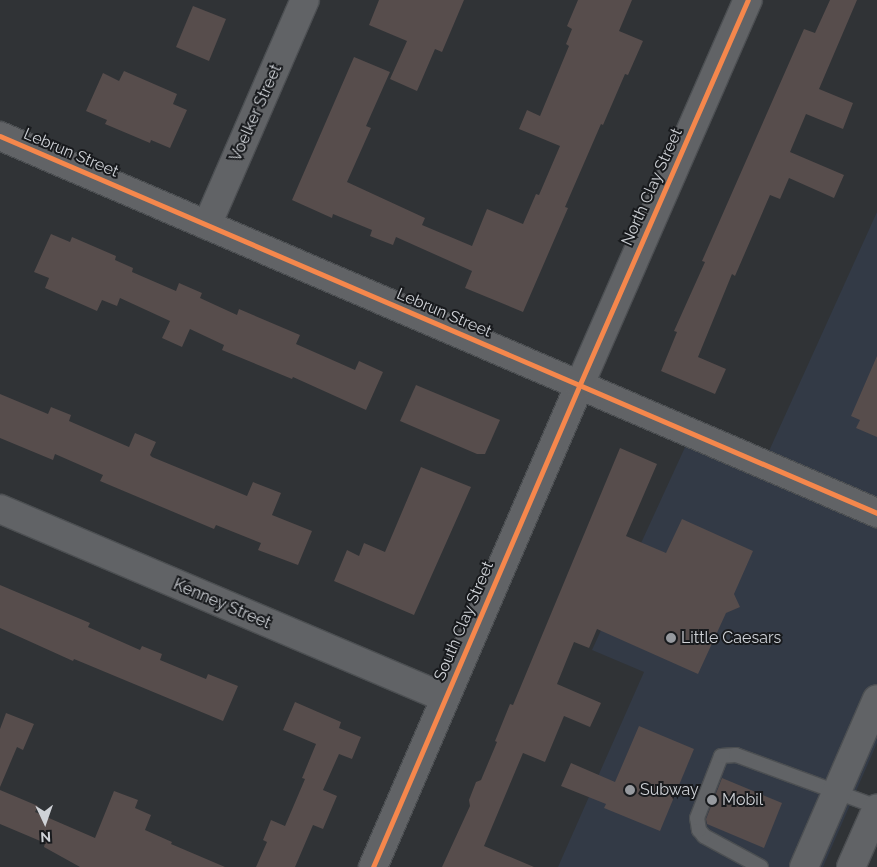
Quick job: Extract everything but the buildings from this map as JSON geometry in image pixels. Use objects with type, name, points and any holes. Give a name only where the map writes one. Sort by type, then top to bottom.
[{"type":"street","name":"Voelker Street","points":[[207,225],[305,0]]},
{"type":"street","name":"North Clay Street","points":[[580,384],[748,0]]},
{"type":"street","name":"Lebrun Street","points":[[0,136],[877,513]]},
{"type":"street","name":"South Clay Street","points":[[373,867],[580,384]]},
{"type":"street","name":"Kenney Street","points":[[0,509],[445,698]]},
{"type":"street","points":[[804,867],[877,699]]},
{"type":"street","points":[[851,867],[877,807]]},
{"type":"lane","points":[[755,866],[704,836],[699,830],[697,818],[721,756],[736,755],[877,807]]},
{"type":"shaded area","points":[[877,212],[877,743],[823,867],[558,867],[644,672],[592,650],[692,432],[764,462]]},
{"type":"cycle path","points":[[373,867],[580,384],[748,0]]},
{"type":"cycle path","points":[[0,136],[877,513]]},
{"type":"place","name":"Little Caesars","points":[[671,638]]},
{"type":"place","name":"Subway","points":[[630,790]]},
{"type":"place","name":"Mobil","points":[[712,800]]}]
